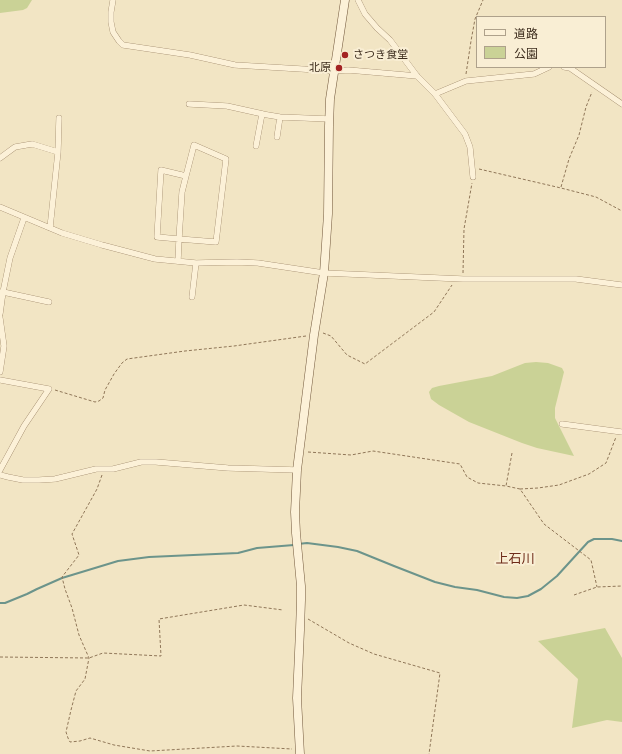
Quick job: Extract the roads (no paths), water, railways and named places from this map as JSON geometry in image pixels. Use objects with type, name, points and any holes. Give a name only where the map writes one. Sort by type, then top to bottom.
[{"type":"street","points":[[113,0],[111,22],[114,32],[123,45],[190,55],[235,65],[334,71],[348,70],[418,76]]},
{"type":"street","points":[[300,752],[297,698],[301,586],[295,512],[297,470],[324,273],[327,221],[330,99],[345,0]]},
{"type":"street","points":[[358,0],[365,14],[390,40],[418,76],[435,94],[465,134],[470,147],[473,177]]},
{"type":"street","points":[[435,94],[466,81],[534,74],[547,68]]},
{"type":"street","points":[[570,68],[622,104]]},
{"type":"street","points":[[189,104],[227,106],[280,117],[329,119]]},
{"type":"street","points":[[256,146],[263,114]]},
{"type":"street","points":[[277,137],[280,117]]},
{"type":"street","points":[[50,228],[58,152],[59,118]]},
{"type":"street","points":[[0,158],[15,147],[32,144],[58,152]]},
{"type":"street","points":[[178,261],[180,239],[182,192],[194,145],[226,159],[216,242],[180,239],[158,237],[161,170],[186,176]]},
{"type":"street","points":[[0,207],[62,233],[155,259],[196,263],[258,263],[324,273],[456,279],[576,279],[622,285]]},
{"type":"street","points":[[0,314],[2,292],[10,258],[24,218]]},
{"type":"street","points":[[192,297],[196,263]]},
{"type":"street","points":[[2,292],[49,302]]},
{"type":"street","points":[[0,318],[4,346],[0,372]]},
{"type":"street","points":[[0,380],[49,389],[24,426],[0,470]]},
{"type":"street","points":[[562,424],[620,431]]},
{"type":"street","points":[[0,475],[23,480],[55,479],[96,469],[112,469],[141,462],[228,468],[297,470]]},
{"type":"waterway","points":[[298,544],[307,543],[357,551],[435,582],[504,597],[517,598],[528,596],[541,589],[557,576],[588,542],[594,539],[612,539],[622,541]]},
{"type":"waterway","points":[[0,603],[5,603],[62,578],[118,561],[149,557],[238,553],[257,548],[294,545]]},
{"type":"place","name":"さつき食堂","points":[[345,55]]},
{"type":"place","name":"北原","points":[[339,68]]},
{"type":"district","name":"上石川","points":[[515,559]]}]
